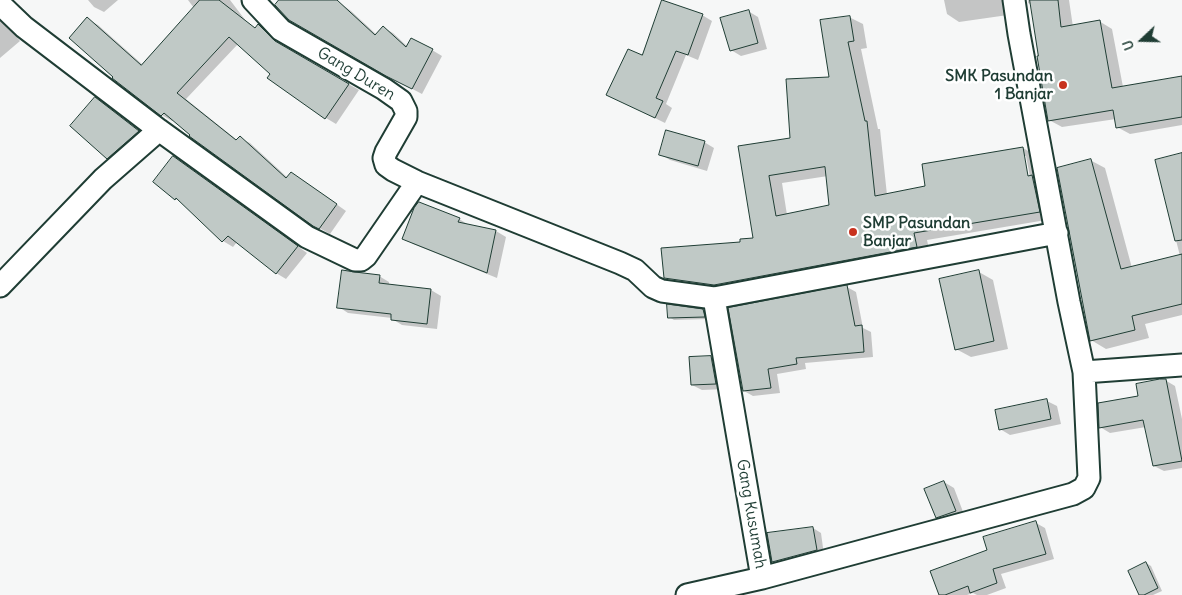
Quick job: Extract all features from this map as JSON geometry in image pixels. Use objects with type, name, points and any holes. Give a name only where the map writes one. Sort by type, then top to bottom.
[{"type":"street","name":"Gang Duren","points":[[253,0],[281,30],[384,89],[401,101],[406,111],[406,117],[384,158],[386,165],[393,170],[417,182],[620,263],[635,270],[653,287],[662,292],[714,298]]},
{"type":"street","name":"Gang Kusumah","points":[[714,298],[762,578],[1072,494],[1084,488],[1089,478],[1084,372],[1069,302],[1014,0]]},
{"type":"street","points":[[0,3],[24,27],[159,130],[307,237],[355,260],[361,260],[366,256],[417,182]]},
{"type":"street","points":[[0,286],[103,178],[159,130]]},
{"type":"street","points":[[714,298],[1057,233]]},
{"type":"street","points":[[1084,372],[1182,365]]},
{"type":"street","points":[[687,595],[762,578]]},
{"type":"building","points":[[200,0],[219,0],[255,28],[258,24],[275,41],[349,84],[325,119],[267,78],[270,74],[229,37],[177,93],[236,140],[240,136],[286,178],[291,172],[337,204],[319,229],[189,136],[164,113],[161,116],[112,78],[69,38],[87,17],[141,65]]},
{"type":"building","points":[[279,0],[337,0],[375,35],[383,26],[406,47],[411,38],[433,49],[412,89],[289,20],[275,5]]},
{"type":"building","points":[[662,0],[703,14],[688,55],[676,51],[656,98],[663,101],[655,118],[606,95],[628,49],[642,55]]},
{"type":"building","points":[[1030,0],[1058,0],[1061,27],[1100,20],[1112,88],[1182,76],[1182,117],[1116,128],[1113,110],[1048,121]]},
{"type":"building","points":[[749,10],[758,43],[730,51],[720,18]]},
{"type":"building","points":[[850,16],[854,41],[848,42],[865,121],[867,121],[875,196],[925,186],[922,164],[1023,147],[1028,176],[1032,175],[1040,212],[914,233],[917,247],[714,285],[664,278],[661,248],[740,242],[740,239],[753,238],[738,146],[790,138],[786,79],[829,77],[820,20]],"holes":[[[825,167],[829,205],[776,216],[769,176]]]},
{"type":"building","points":[[95,97],[139,131],[107,159],[70,126]]},
{"type":"building","points":[[666,130],[705,141],[698,166],[659,155]]},
{"type":"building","points":[[1182,153],[1182,240],[1175,241],[1155,160]]},
{"type":"building","points":[[173,156],[298,246],[276,274],[228,236],[222,242],[176,198],[175,200],[153,182]]},
{"type":"building","points":[[1091,159],[1121,269],[1182,254],[1182,304],[1132,316],[1135,330],[1090,341],[1057,168]]},
{"type":"building","points":[[419,202],[460,218],[458,222],[496,230],[487,273],[402,239],[414,208]]},
{"type":"building","points":[[342,270],[380,275],[379,283],[431,289],[427,324],[391,320],[391,314],[337,308]]},
{"type":"building","points":[[979,270],[994,341],[955,350],[939,279]]},
{"type":"building","points":[[847,285],[855,326],[862,325],[864,352],[796,358],[797,364],[768,369],[771,388],[743,391],[728,308]]},
{"type":"building","points":[[667,304],[703,309],[705,317],[668,318]]},
{"type":"building","points":[[711,356],[716,384],[691,385],[689,357]]},
{"type":"building","points":[[1166,379],[1182,461],[1153,466],[1143,420],[1099,428],[1098,403],[1138,396],[1136,384]]},
{"type":"building","points":[[1047,399],[1051,419],[999,430],[995,410]]},
{"type":"building","points":[[944,481],[956,511],[936,518],[924,489]]},
{"type":"building","points":[[1036,521],[1046,554],[993,569],[997,583],[970,593],[968,586],[945,595],[939,595],[930,571],[987,550],[983,537]]},
{"type":"building","points":[[813,527],[817,550],[772,562],[767,533]]},
{"type":"building","points":[[1146,562],[1158,588],[1144,595],[1139,595],[1128,571]]},
{"type":"place","name":"SMK Pasundan 1 Banjar","points":[[1063,85]]},
{"type":"place","name":"SMP Pasundan Banjar","points":[[853,232]]}]
